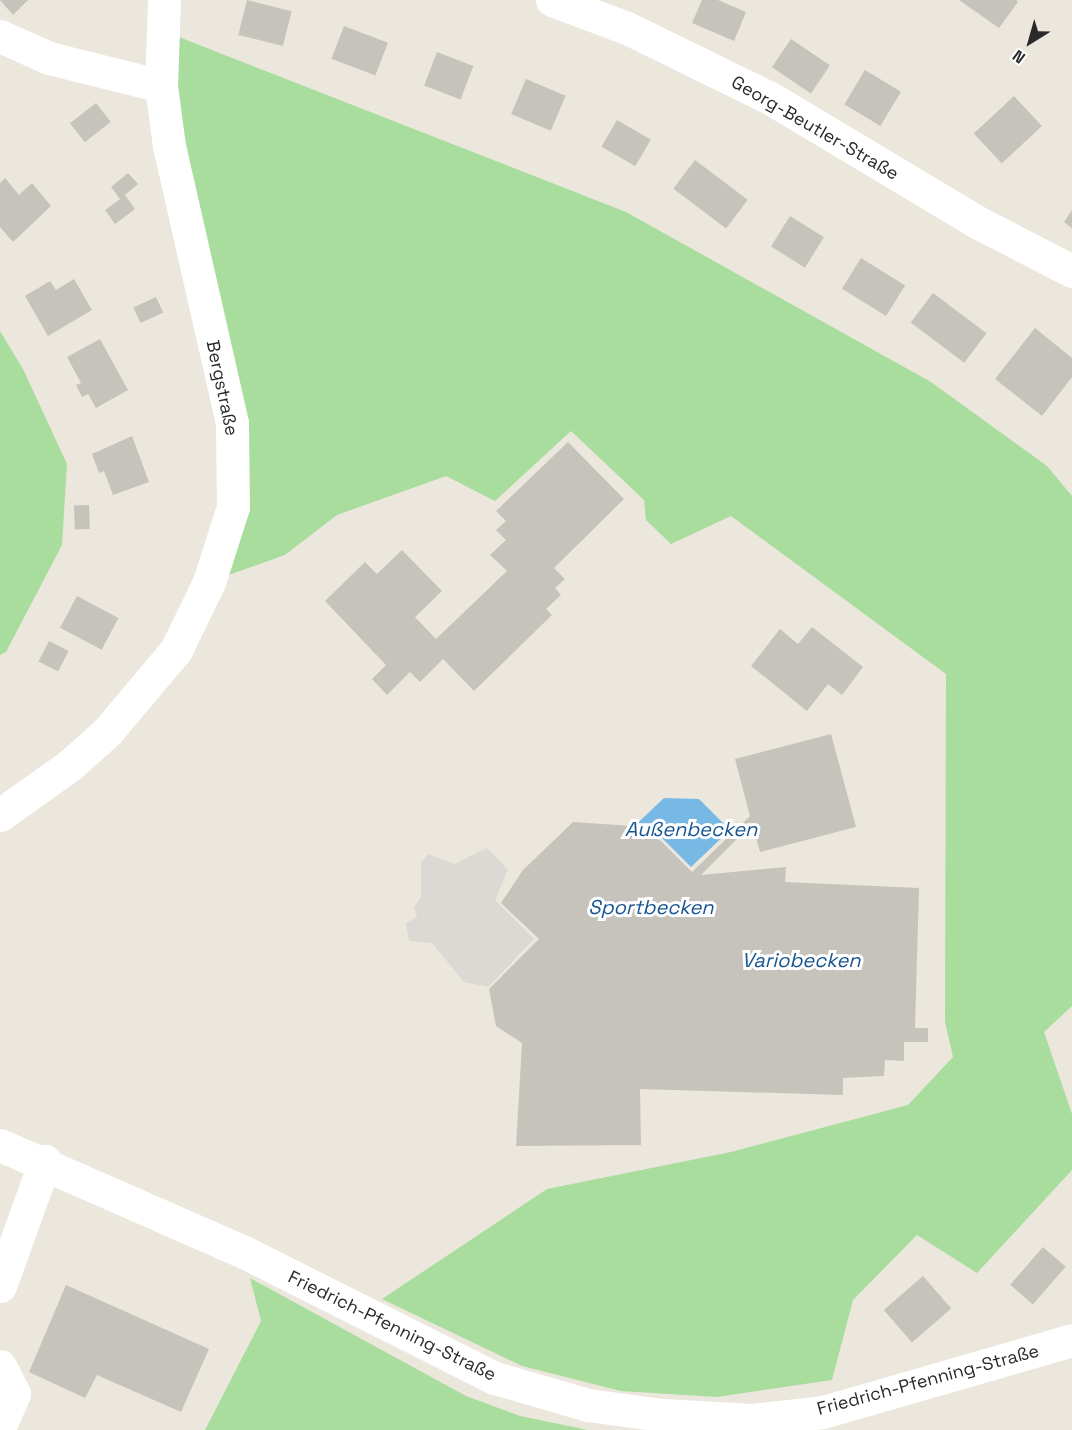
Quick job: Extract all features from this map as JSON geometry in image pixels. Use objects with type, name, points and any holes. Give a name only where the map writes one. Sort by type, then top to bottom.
[{"type":"street","name":"Bergstraße","points":[[4,811],[107,732],[176,650],[209,582],[233,507],[232,423],[176,188],[161,86],[164,0]]},
{"type":"street","name":"Georg-Beutler-Straße","points":[[552,0],[627,28],[770,98],[977,222],[1072,271]]},
{"type":"street","points":[[0,36],[49,58],[161,86]]},
{"type":"street","name":"Friedrich-Pfenning-Straße","points":[[0,1144],[45,1161],[244,1252],[495,1378],[588,1405],[662,1415],[752,1420],[823,1412],[1072,1340]]},
{"type":"street","points":[[0,1286],[45,1161]]},
{"type":"street","points":[[0,1366],[14,1394],[0,1426]]},
{"type":"green space","points":[[161,30],[626,212],[931,382],[1047,466],[1072,496],[1072,1006],[1044,1032],[1072,1114],[1072,1170],[977,1273],[917,1235],[853,1300],[832,1380],[717,1397],[621,1391],[522,1366],[382,1299],[547,1189],[731,1152],[908,1105],[953,1057],[945,1022],[946,674],[731,516],[671,544],[646,520],[644,500],[571,431],[495,501],[446,476],[337,515],[285,555],[209,582],[233,507]]},
{"type":"green space","points":[[0,331],[23,369],[67,464],[62,545],[6,652],[0,655]]},
{"type":"green space","points":[[250,1278],[466,1396],[520,1416],[588,1430],[205,1430],[261,1321]]},
{"type":"shaded area","points":[[487,848],[508,870],[495,900],[534,939],[488,987],[464,982],[432,943],[409,941],[406,923],[417,917],[414,907],[421,897],[421,862],[428,854],[455,864]]},
{"type":"water","name":"Außenbecken","points":[[664,798],[699,799],[730,830],[691,867],[651,827],[631,846],[623,837]]},
{"type":"building","points":[[0,0],[28,0],[13,15]]},
{"type":"building","points":[[247,0],[292,11],[283,46],[238,35]]},
{"type":"building","points":[[702,0],[718,0],[746,12],[734,41],[692,23]]},
{"type":"building","points":[[959,0],[1016,0],[1018,2],[999,28]]},
{"type":"building","points":[[344,26],[388,43],[375,76],[331,59]]},
{"type":"building","points":[[791,39],[830,65],[811,93],[772,67]]},
{"type":"building","points":[[437,52],[473,66],[461,100],[424,86]]},
{"type":"building","points":[[865,70],[901,92],[880,126],[844,104]]},
{"type":"building","points":[[526,79],[566,96],[551,131],[511,114]]},
{"type":"building","points":[[1014,96],[1042,126],[1002,163],[974,134]]},
{"type":"building","points":[[96,103],[111,122],[85,142],[70,123]]},
{"type":"building","points":[[617,120],[651,140],[635,166],[602,147]]},
{"type":"building","points":[[695,160],[748,200],[726,228],[673,189]]},
{"type":"building","points":[[128,173],[138,184],[125,195],[135,209],[115,224],[105,210],[120,199],[111,187]]},
{"type":"building","points":[[5,178],[19,195],[32,183],[51,206],[13,242],[0,227],[0,183]]},
{"type":"building","points":[[1072,210],[1072,228],[1064,222]]},
{"type":"building","points":[[790,216],[824,237],[805,268],[771,247]]},
{"type":"building","points":[[861,258],[905,286],[886,316],[842,289]]},
{"type":"building","points":[[74,279],[92,310],[48,336],[25,296],[50,281],[56,290]]},
{"type":"building","points":[[933,293],[987,333],[964,363],[911,323]]},
{"type":"building","points":[[156,297],[163,312],[141,323],[133,308]]},
{"type":"building","points":[[1035,328],[1072,358],[1072,377],[1042,416],[995,379]]},
{"type":"building","points":[[100,339],[128,390],[96,408],[88,394],[82,397],[76,385],[81,383],[67,357]]},
{"type":"building","points":[[132,436],[149,482],[113,495],[104,471],[99,473],[92,454]]},
{"type":"building","points":[[568,442],[624,499],[554,568],[565,579],[555,588],[561,595],[546,609],[552,615],[474,691],[443,659],[420,682],[410,672],[387,695],[372,679],[386,665],[325,601],[365,562],[377,574],[402,550],[442,591],[415,617],[436,639],[507,571],[490,555],[506,540],[496,530],[506,521],[496,511]]},
{"type":"building","points":[[89,505],[90,529],[75,530],[74,506]]},
{"type":"building","points":[[77,596],[118,618],[102,650],[60,628]]},
{"type":"building","points":[[812,627],[863,667],[842,695],[828,684],[807,711],[751,666],[780,629],[798,644]]},
{"type":"building","points":[[49,641],[69,651],[58,671],[39,661]]},
{"type":"building","points":[[831,734],[856,827],[760,852],[752,824],[701,875],[786,867],[785,882],[919,888],[915,1028],[928,1028],[928,1042],[904,1042],[904,1061],[885,1060],[884,1076],[843,1078],[843,1095],[640,1089],[641,1145],[516,1146],[522,1043],[496,1026],[489,989],[539,939],[501,903],[523,870],[573,822],[647,827],[692,872],[750,816],[735,759]]},
{"type":"building","points":[[1043,1247],[1066,1267],[1033,1304],[1010,1285]]},
{"type":"building","points":[[923,1276],[951,1308],[912,1343],[884,1310]]},
{"type":"building","points":[[66,1285],[209,1349],[181,1412],[97,1375],[85,1398],[29,1372]]},
{"type":"water label","name":"Sportbecken","points":[[651,907]]},
{"type":"water label","name":"Variobecken","points":[[801,960]]}]
